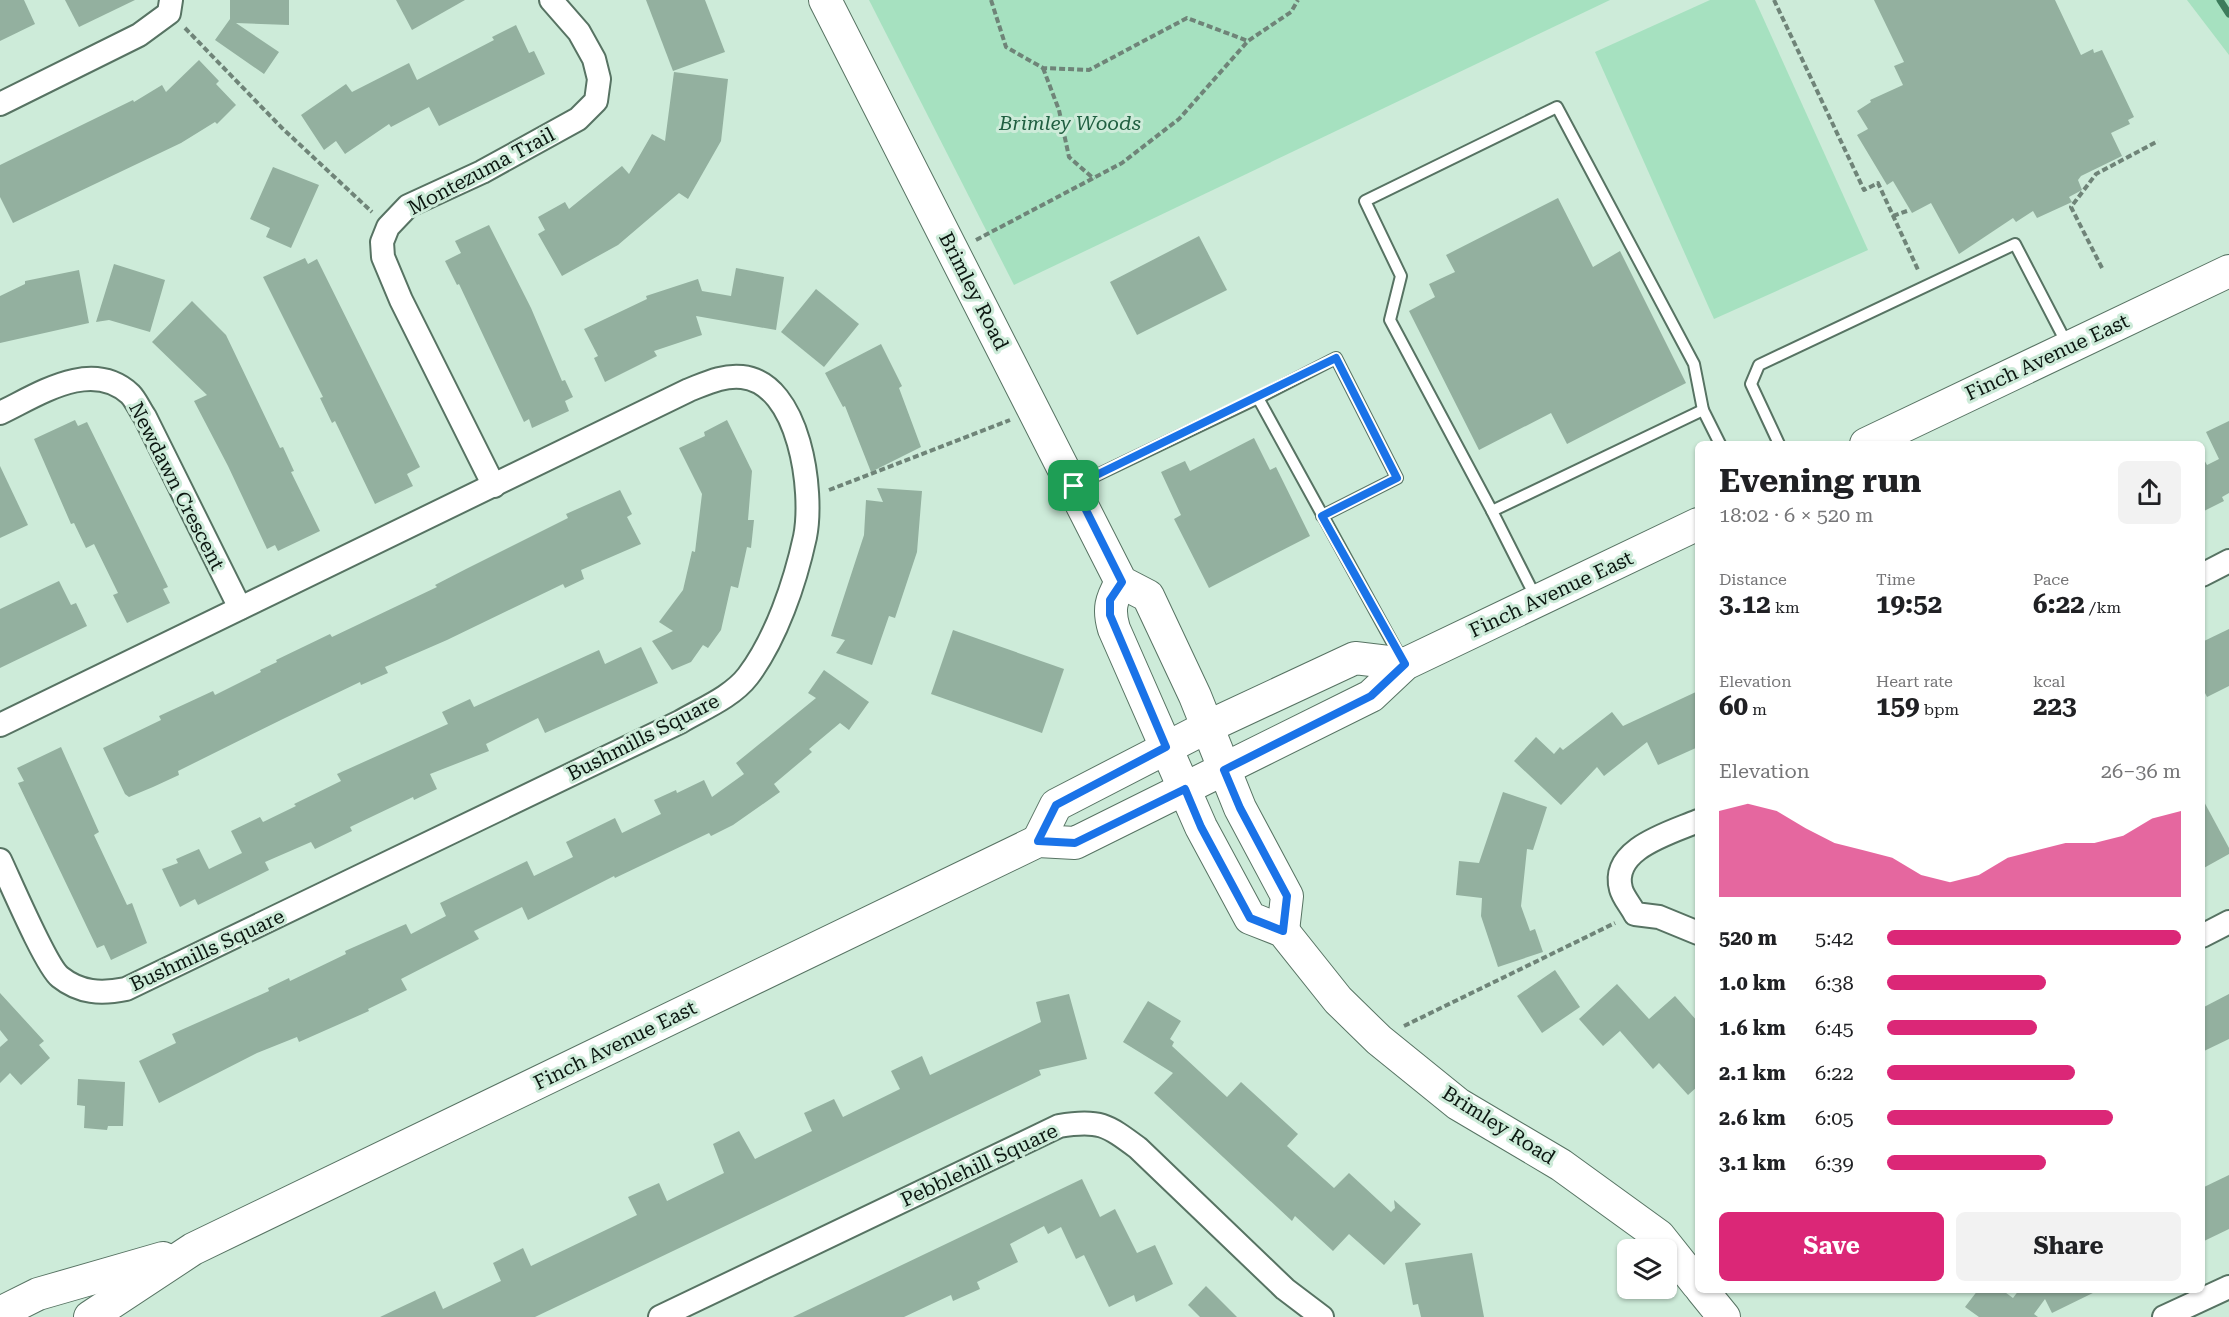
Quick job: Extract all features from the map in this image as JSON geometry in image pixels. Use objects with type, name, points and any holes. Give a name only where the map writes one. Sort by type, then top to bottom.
[{"type":"main road","name":"Brimley Road","points":[[825,0],[1122,582],[1110,600],[1110,615],[1201,827],[1250,918],[1283,931],[1338,1000],[1378,1040],[1458,1104],[1561,1165],[1659,1236],[1695,1281]]},
{"type":"main road","name":"Finch Avenue East","points":[[1872,441],[2229,271]]},
{"type":"main road","name":"Finch Avenue East","points":[[90,1317],[193,1249],[1038,841],[1075,843],[1371,696],[1405,664],[1695,525]]},
{"type":"main road","points":[[1122,582],[1148,596],[1207,727],[1240,808],[1287,896],[1283,931]]},
{"type":"main road","points":[[1038,841],[1056,805],[1207,727],[1355,657],[1405,664]]},
{"type":"main road","name":"Finch Avenue East","points":[[0,1313],[38,1294],[193,1249]]},
{"type":"main road","points":[[1704,1293],[1724,1317]]},
{"type":"street","name":"Montezuma Trail","points":[[494,486],[390,277],[383,256],[382,242],[388,227],[408,206],[482,172],[578,119],[596,102],[599,80],[594,59],[579,32],[551,0]]},
{"type":"street","points":[[0,104],[139,35],[170,6]]},
{"type":"street","name":"Bushmills Square","points":[[0,725],[690,390],[723,377],[744,377],[760,383],[775,394],[793,426],[804,460],[807,499],[805,535],[783,608],[764,650],[747,678],[722,698],[680,722],[126,989],[105,993],[91,992],[75,987],[57,975],[0,860]]},
{"type":"street","name":"Newdawn Crescent","points":[[0,413],[72,379],[105,379],[129,394],[145,417],[240,608]]},
{"type":"street","points":[[2205,573],[2229,561]]},
{"type":"street","points":[[1695,822],[1633,851],[1620,870],[1621,890],[1635,914],[1659,917],[1695,932]]},
{"type":"street","points":[[2205,934],[2229,922]]},
{"type":"street","name":"Pebblehill Square","points":[[660,1317],[1059,1126],[1086,1121],[1111,1129],[1138,1148],[1285,1289],[1322,1317]]},
{"type":"street","points":[[2164,1317],[2229,1287]]},
{"type":"lane","points":[[1538,601],[1390,320],[1401,276],[1365,201],[1557,107],[1694,364],[1703,410],[1718,441]]},
{"type":"lane","points":[[1778,441],[1751,384],[1759,365],[2015,244],[2069,347]]},
{"type":"lane","points":[[1074,486],[1336,358],[1397,478],[1322,516]]},
{"type":"lane","points":[[1258,398],[1405,664]]},
{"type":"lane","points":[[1492,511],[1703,410]]},
{"type":"path","points":[[991,0],[1006,47],[1043,68],[1089,70],[1187,18],[1248,41]]},
{"type":"path","points":[[954,251],[1122,163],[1179,119],[1248,41],[1291,12],[1298,0]]},
{"type":"path","points":[[1774,0],[1864,190],[1878,183],[1926,286]]},
{"type":"path","points":[[170,6],[282,128],[388,227]]},
{"type":"path","points":[[1043,68],[1059,110],[1069,157],[1094,179]]},
{"type":"path","points":[[2102,268],[2071,207],[2096,174],[2158,141]]},
{"type":"path","points":[[1893,216],[1907,211]]},
{"type":"path","points":[[838,487],[989,429]]},
{"type":"path","points":[[1424,1016],[1635,914]]},
{"type":"green space","name":"Brimley Woods","points":[[869,0],[1610,0],[1014,285]]},
{"type":"green space","points":[[1710,0],[1755,0],[1868,250],[1714,319],[1595,52]]},
{"type":"green space","points":[[2187,0],[2229,0],[2229,55]]},
{"type":"building","points":[[0,0],[24,0],[35,24],[0,41]]},
{"type":"building","points":[[65,0],[135,0],[79,27]]},
{"type":"building","points":[[230,0],[289,0],[289,25],[236,23],[279,52],[264,74],[215,40],[230,19]]},
{"type":"building","points":[[396,0],[465,0],[412,30]]},
{"type":"building","points":[[646,0],[705,0],[725,52],[673,71]]},
{"type":"building","points":[[1874,0],[2055,0],[2081,55],[2093,49],[2094,53],[2102,50],[2134,117],[2128,120],[2130,124],[2111,133],[2122,156],[2081,176],[2078,180],[2082,190],[2069,197],[2072,202],[2037,218],[2033,211],[2016,222],[2013,218],[1959,254],[1931,203],[1912,213],[1893,181],[1887,185],[1857,135],[1868,129],[1857,111],[1871,102],[1870,100],[1903,85],[1894,66],[1904,62]]},
{"type":"building","points":[[516,25],[529,53],[534,51],[545,74],[439,126],[429,107],[391,127],[389,124],[345,154],[336,141],[324,150],[301,115],[346,84],[352,92],[409,63],[417,80],[494,40],[492,37]]},
{"type":"building","points":[[199,60],[219,81],[216,84],[236,105],[217,124],[215,122],[181,143],[13,223],[0,197],[0,165],[133,100],[134,102],[162,85],[166,92]]},
{"type":"building","points":[[674,72],[728,79],[721,141],[688,199],[679,193],[618,245],[562,276],[538,234],[545,230],[538,217],[565,202],[569,209],[622,166],[629,174],[652,134],[665,141]]},
{"type":"building","points":[[273,167],[319,185],[291,248],[266,237],[270,228],[250,219]]},
{"type":"building","points":[[1558,198],[1593,267],[1620,251],[1686,383],[1567,444],[1551,413],[1479,450],[1409,311],[1435,297],[1429,284],[1455,272],[1446,255]]},
{"type":"building","points":[[489,225],[531,308],[562,381],[565,380],[573,397],[565,401],[569,411],[532,428],[529,419],[524,422],[459,284],[457,285],[445,261],[461,253],[455,241]]},
{"type":"building","points":[[1199,236],[1227,290],[1137,335],[1110,282]]},
{"type":"building","points":[[305,258],[308,264],[317,259],[420,467],[407,474],[413,486],[375,504],[335,421],[332,423],[320,398],[323,397],[263,277]]},
{"type":"building","points":[[114,264],[165,280],[150,332],[109,320],[96,322]]},
{"type":"building","points":[[736,268],[784,277],[776,330],[696,316],[702,335],[654,351],[657,356],[605,382],[594,358],[598,356],[584,329],[647,299],[646,296],[698,279],[702,291],[731,296]]},
{"type":"building","points":[[79,270],[89,323],[0,343],[0,296],[25,284],[25,281]]},
{"type":"building","points":[[816,289],[859,324],[824,367],[781,332]]},
{"type":"building","points":[[192,301],[226,335],[280,448],[283,447],[294,471],[291,472],[320,531],[278,551],[275,545],[267,549],[194,401],[207,395],[152,342]]},
{"type":"building","points":[[881,344],[902,386],[899,388],[921,447],[871,472],[845,406],[843,407],[825,373]]},
{"type":"building","points":[[75,420],[78,426],[87,422],[168,587],[163,589],[170,603],[127,623],[113,595],[118,593],[94,544],[86,548],[74,523],[71,524],[34,439]]},
{"type":"building","points":[[727,420],[752,471],[748,520],[754,520],[751,548],[747,547],[738,588],[731,586],[721,630],[708,648],[703,645],[691,662],[672,670],[652,641],[673,631],[659,622],[683,590],[692,551],[695,552],[702,494],[679,448],[705,436],[704,432]]},
{"type":"building","points":[[2229,421],[2229,493],[2222,497],[2224,501],[2205,510],[2205,461],[2207,465],[2219,459],[2206,432]]},
{"type":"building","points":[[1254,438],[1270,470],[1276,467],[1310,536],[1209,588],[1174,519],[1181,515],[1161,472],[1185,461],[1190,471]]},
{"type":"building","points":[[0,466],[28,525],[0,538]]},
{"type":"building","points":[[877,488],[922,491],[917,552],[895,618],[889,616],[872,665],[836,653],[845,640],[831,636],[864,535],[866,500],[883,502]]},
{"type":"building","points":[[620,490],[632,514],[627,517],[641,544],[581,570],[584,579],[565,588],[563,584],[385,667],[388,673],[361,685],[360,682],[285,718],[178,771],[179,775],[129,797],[125,794],[103,748],[161,720],[159,716],[213,691],[215,695],[261,672],[260,670],[277,662],[276,660],[330,634],[332,637],[437,587],[435,585],[568,518],[566,514]]},
{"type":"building","points":[[59,581],[71,605],[76,603],[87,626],[0,668],[0,609]]},
{"type":"building","points":[[2229,629],[2229,686],[2207,697],[2205,693],[2205,641]]},
{"type":"building","points":[[953,630],[1064,669],[1042,733],[931,694]]},
{"type":"building","points":[[641,647],[658,683],[545,733],[538,718],[486,744],[489,751],[430,774],[437,789],[414,800],[413,797],[350,827],[352,831],[315,849],[311,842],[265,862],[269,870],[198,905],[195,899],[180,907],[162,869],[178,863],[176,859],[199,849],[209,869],[242,853],[231,831],[260,817],[263,822],[296,806],[294,804],[341,781],[337,774],[448,724],[442,712],[470,699],[474,707],[599,650],[605,664]]},
{"type":"building","points":[[824,670],[869,702],[849,730],[840,723],[809,749],[812,752],[774,784],[780,792],[733,825],[711,836],[709,833],[615,878],[614,876],[528,920],[522,907],[474,931],[479,939],[401,979],[407,990],[368,1009],[369,1011],[299,1042],[297,1037],[257,1053],[159,1103],[139,1061],[176,1043],[172,1034],[269,991],[268,988],[289,978],[290,981],[346,954],[345,951],[406,924],[411,934],[446,916],[440,903],[527,861],[534,876],[573,857],[566,842],[615,818],[622,833],[661,814],[654,800],[676,790],[677,793],[704,780],[712,797],[744,774],[736,763],[816,698],[808,693]]},
{"type":"building","points":[[1695,692],[1695,748],[1658,765],[1647,742],[1604,776],[1597,767],[1561,805],[1514,761],[1536,737],[1554,754],[1560,747],[1563,750],[1612,712],[1623,726]]},
{"type":"building","points":[[61,747],[99,832],[94,835],[127,905],[132,903],[147,943],[111,960],[104,945],[97,948],[18,783],[24,781],[17,768]]},
{"type":"building","points":[[1503,792],[1547,807],[1533,850],[1527,849],[1521,906],[1530,931],[1535,929],[1543,952],[1498,967],[1481,916],[1482,898],[1456,895],[1459,861],[1479,863]]},
{"type":"building","points":[[2205,804],[2229,848],[2229,854],[2205,867]]},
{"type":"building","points":[[1555,970],[1580,1007],[1542,1033],[1517,996]]},
{"type":"building","points":[[1617,984],[1649,1019],[1675,996],[1695,1019],[1695,1089],[1688,1095],[1659,1063],[1653,1069],[1620,1031],[1603,1046],[1579,1019]]},
{"type":"building","points":[[0,993],[44,1041],[39,1045],[50,1058],[21,1085],[10,1073],[0,1083],[0,1047],[8,1040],[0,1030]]},
{"type":"building","points":[[1069,994],[1087,1059],[1039,1070],[1041,1075],[535,1317],[380,1317],[435,1291],[443,1309],[501,1281],[493,1263],[523,1248],[531,1266],[637,1215],[628,1197],[659,1183],[667,1201],[724,1173],[713,1144],[739,1131],[755,1159],[812,1131],[804,1113],[834,1099],[843,1117],[900,1089],[891,1071],[922,1056],[930,1075],[1041,1022],[1036,1002]]},
{"type":"building","points":[[2229,994],[2229,1039],[2205,1051],[2205,1006]]},
{"type":"building","points":[[1148,1001],[1181,1021],[1170,1039],[1174,1042],[1172,1046],[1227,1097],[1241,1082],[1298,1134],[1287,1146],[1334,1188],[1349,1173],[1391,1212],[1395,1208],[1394,1200],[1421,1224],[1384,1265],[1349,1234],[1333,1251],[1295,1216],[1292,1221],[1154,1093],[1173,1073],[1123,1042]]},
{"type":"building","points":[[78,1079],[125,1082],[123,1126],[108,1126],[107,1130],[84,1128],[85,1106],[77,1105]]},
{"type":"building","points":[[2229,1175],[2229,1229],[2205,1241],[2205,1187]]},
{"type":"building","points":[[1082,1179],[1100,1217],[1115,1209],[1137,1253],[1155,1245],[1173,1284],[1136,1302],[1134,1295],[1109,1307],[1084,1255],[1076,1259],[1061,1227],[1048,1234],[1044,1226],[1010,1244],[1018,1262],[977,1282],[980,1289],[953,1301],[951,1295],[904,1317],[793,1317]]},
{"type":"building","points":[[1472,1253],[1484,1317],[1421,1317],[1418,1304],[1413,1305],[1405,1263]]},
{"type":"building","points":[[1206,1286],[1237,1317],[1200,1317],[1188,1305]]},
{"type":"building","points":[[1976,1293],[2006,1293],[2013,1298],[2017,1293],[2093,1293],[2052,1313],[2045,1299],[2034,1314],[2038,1317],[1979,1317],[1965,1307]]},
{"type":"waterway","points":[[2220,0],[2229,14]]},
{"type":"route","points":[[1336,358],[1397,478],[1322,516],[1405,664],[1371,696],[1224,770],[1240,808],[1287,896],[1283,931],[1250,918],[1201,827],[1185,789],[1075,843],[1038,841],[1056,805],[1166,747],[1110,615],[1110,600],[1122,582],[1074,486],[1336,358]]}]
